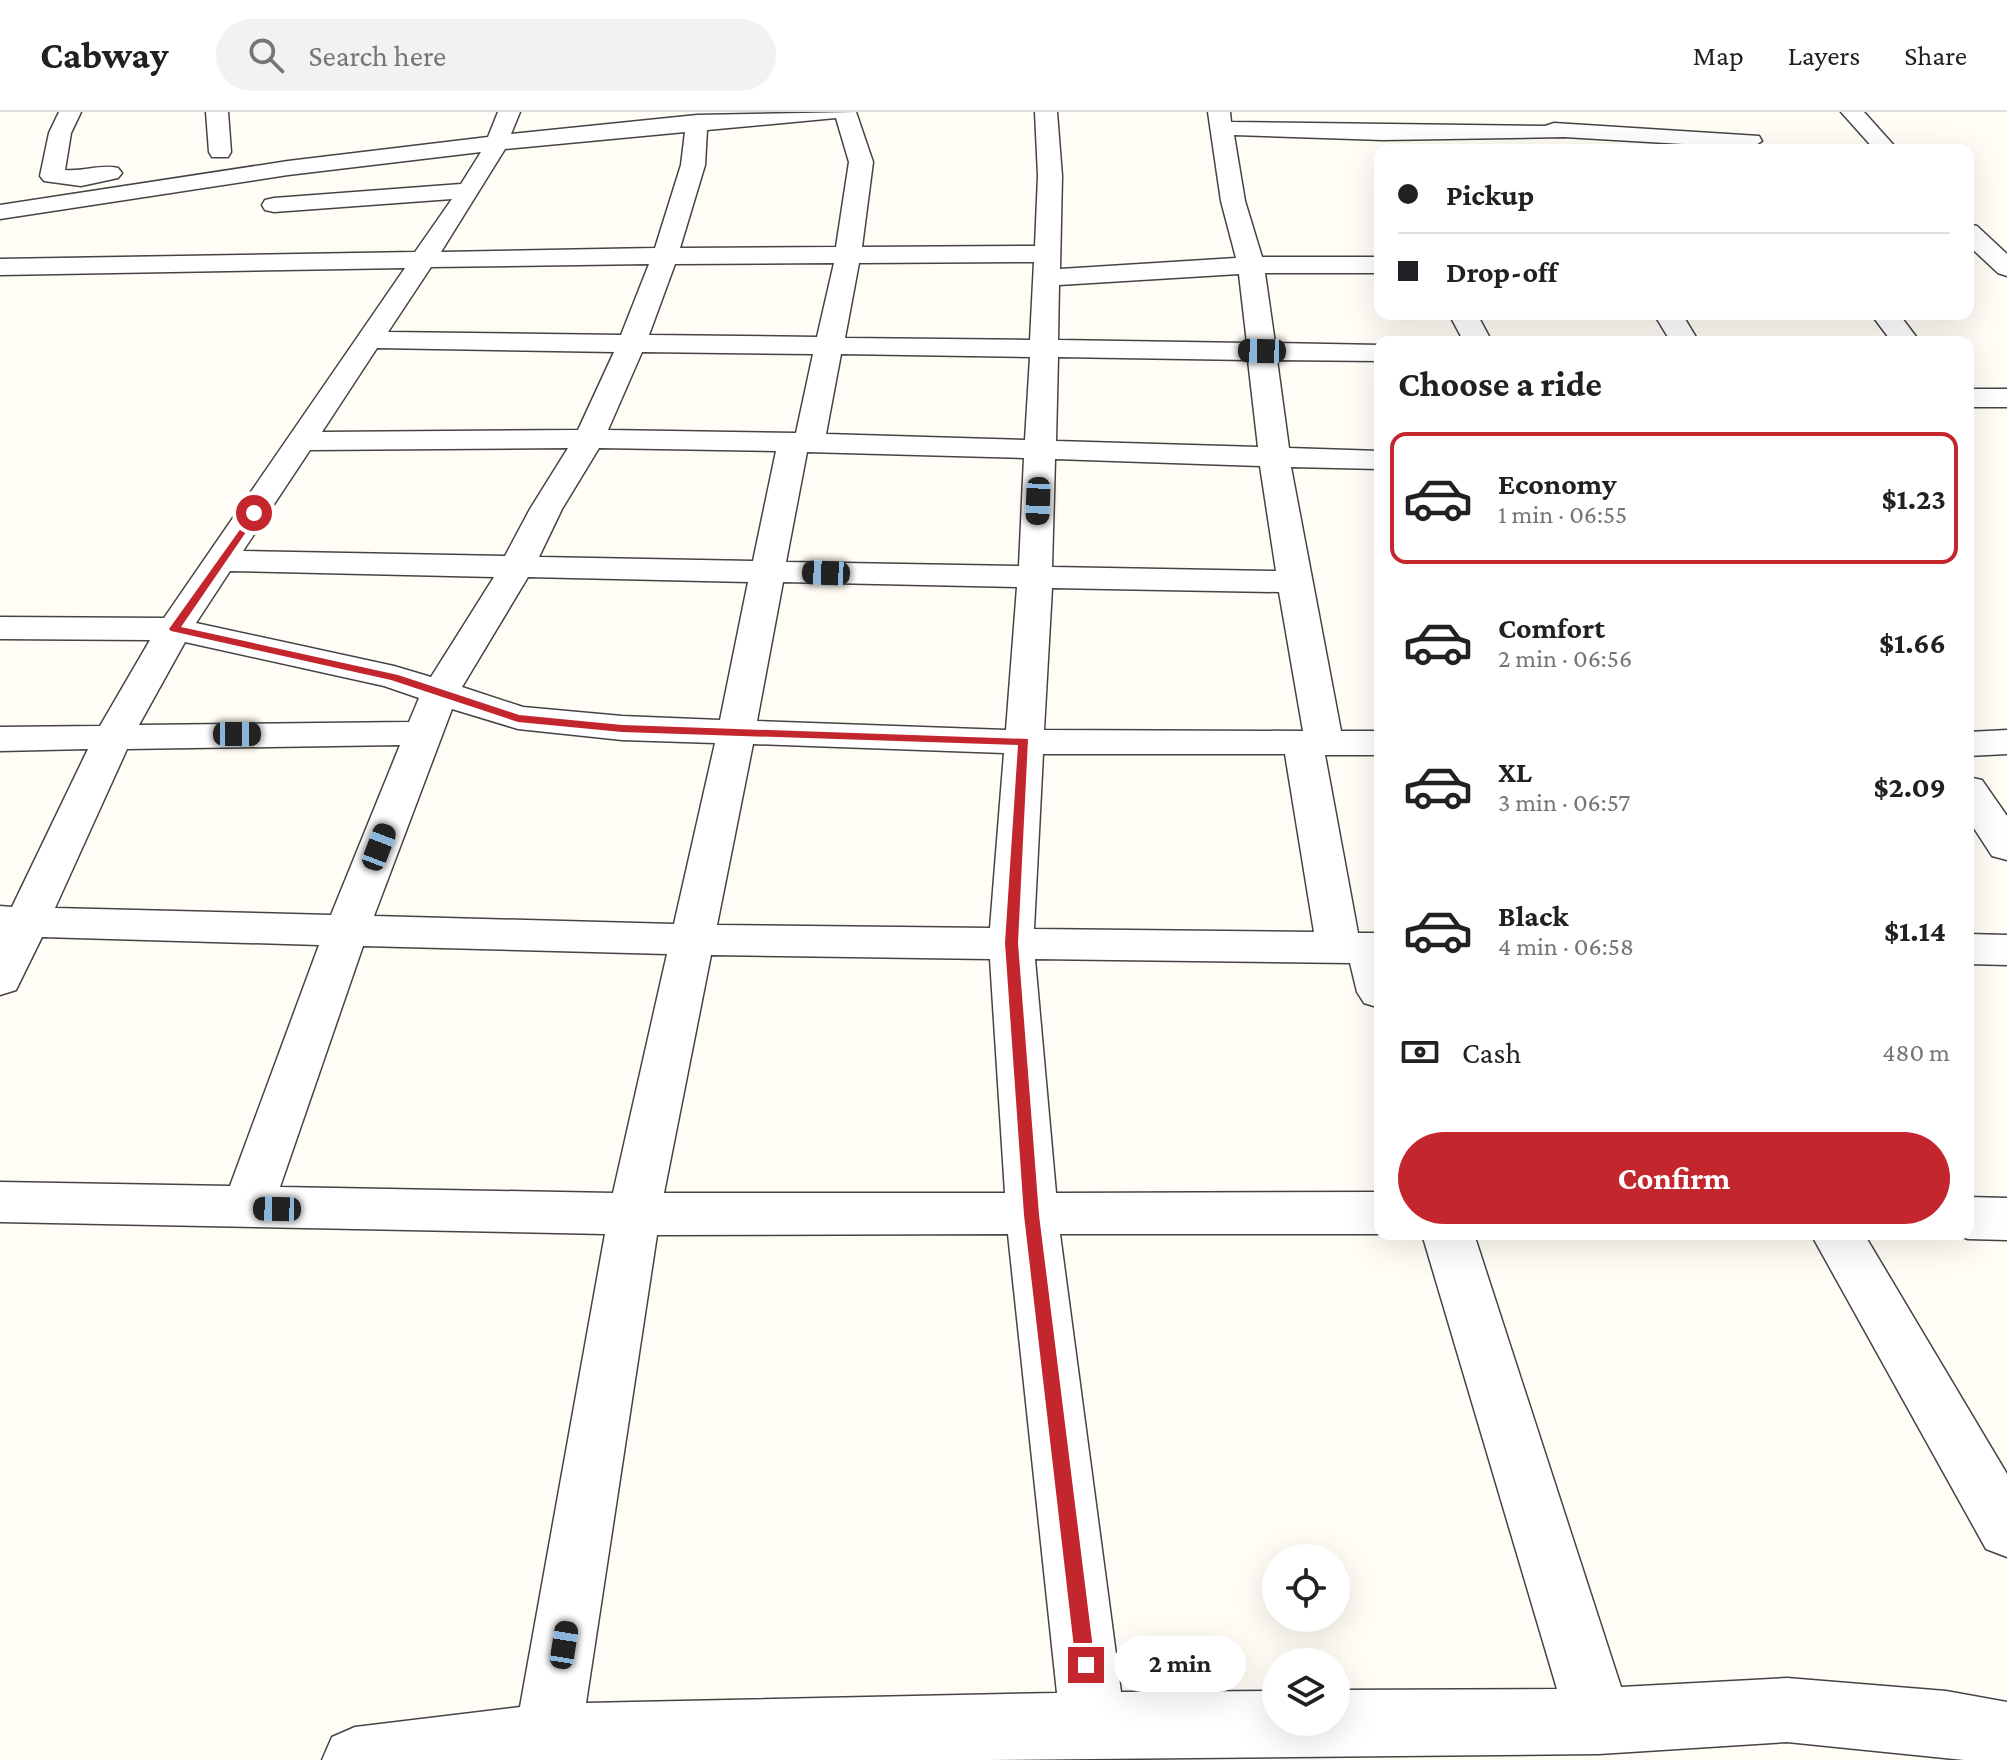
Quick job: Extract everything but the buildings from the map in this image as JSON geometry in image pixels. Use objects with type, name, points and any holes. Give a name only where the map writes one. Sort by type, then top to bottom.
[{"type":"street","points":[[217,112],[220,152]]},
{"type":"street","points":[[0,979],[12,922],[174,629],[469,191],[496,145],[509,112]]},
{"type":"street","points":[[478,117],[519,112]]},
{"type":"street","points":[[0,212],[288,168],[697,122],[835,112]]},
{"type":"street","points":[[546,1748],[634,1214],[736,733],[766,572],[829,346],[848,255],[861,162],[845,112]]},
{"type":"street","points":[[1046,112],[1050,176],[1035,579],[1011,943],[1032,1215],[1093,1725]]},
{"type":"street","points":[[1852,112],[1881,144]]},
{"type":"street","points":[[94,113],[69,114],[60,133],[52,176],[81,179],[128,170]]},
{"type":"street","points":[[1374,977],[1362,948],[1313,743],[1295,582],[1275,459],[1251,265],[1233,201],[1220,120],[1383,132],[1555,131],[1727,144]]},
{"type":"street","points":[[247,1209],[346,932],[440,692],[517,567],[546,509],[589,439],[632,343],[665,256],[693,165],[697,122]]},
{"type":"street","points":[[1738,122],[1753,144]]},
{"type":"street","points":[[274,205],[469,191]]},
{"type":"street","points":[[1974,237],[2004,266]]},
{"type":"street","points":[[0,267],[848,255],[1046,266],[1374,265]]},
{"type":"street","points":[[1974,264],[2004,266]]},
{"type":"street","points":[[370,340],[1374,353]]},
{"type":"street","points":[[1974,398],[2007,398]]},
{"type":"street","points":[[303,441],[589,439],[1374,460]]},
{"type":"street","points":[[221,561],[1295,582]]},
{"type":"street","points":[[0,628],[174,629],[365,670],[518,718],[622,728],[1024,742],[1374,743]]},
{"type":"street","points":[[0,739],[422,733]]},
{"type":"street","points":[[1974,744],[2007,742]]},
{"type":"street","points":[[1974,798],[2007,847]]},
{"type":"street","points":[[12,922],[693,940],[1362,948]]},
{"type":"street","points":[[1974,949],[2007,950]]},
{"type":"street","points":[[0,1202],[634,1214],[1374,1213]]},
{"type":"street","points":[[1974,1218],[2007,1219]]},
{"type":"street","points":[[1450,1240],[1599,1721]]},
{"type":"street","points":[[1840,1240],[2007,1529]]},
{"type":"street","points":[[355,1760],[546,1748],[1093,1725],[1501,1741],[1599,1721],[1787,1710],[1946,1724],[2007,1735]]},
{"type":"route","points":[[254,513],[174,629],[394,677],[518,718],[622,728],[1024,742],[1011,943],[1032,1215],[1086,1665]]}]
